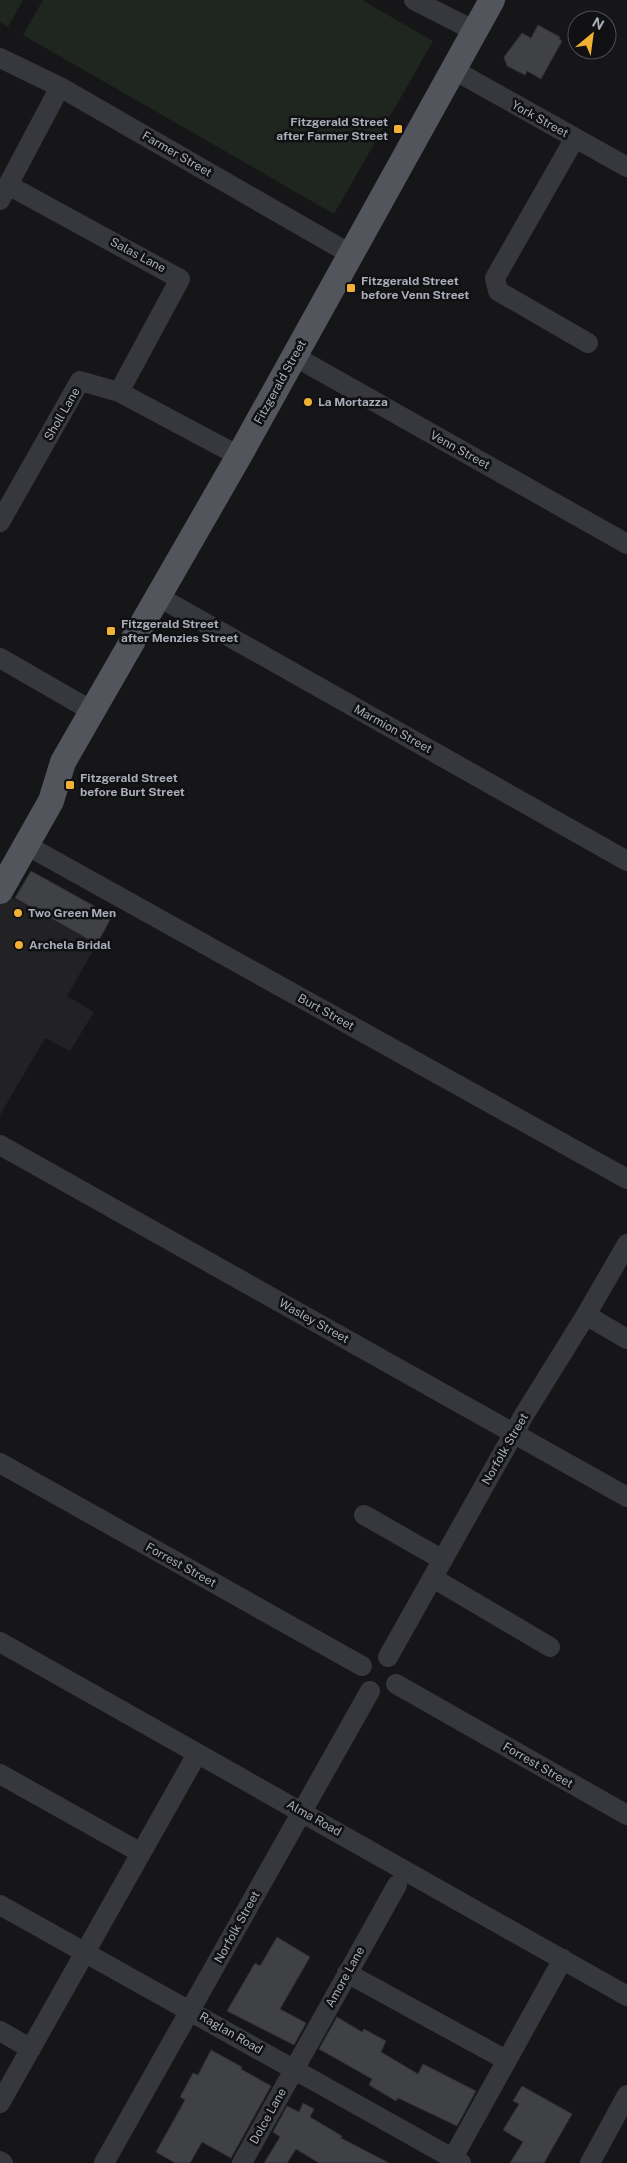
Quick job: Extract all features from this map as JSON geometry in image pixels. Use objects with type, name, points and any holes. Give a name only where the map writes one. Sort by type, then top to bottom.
[{"type":"main road","name":"Fitzgerald Street","points":[[0,891],[51,801],[63,762],[239,456],[492,0]]},
{"type":"main road","name":"Fitzgerald Street","points":[[0,855],[37,790],[63,762]]},
{"type":"street","points":[[414,0],[475,31]]},
{"type":"street","name":"Farmer Street","points":[[0,58],[60,87],[352,255]]},
{"type":"street","name":"York Street","points":[[454,70],[627,167]]},
{"type":"street","points":[[4,192],[60,87]]},
{"type":"street","points":[[575,138],[495,278],[498,291],[588,343]]},
{"type":"street","name":"Salas Lane","points":[[4,192],[180,278],[119,392]]},
{"type":"street","name":"Venn Street","points":[[294,356],[627,544]]},
{"type":"street","name":"Sholl Lane","points":[[0,522],[80,381],[119,392],[239,456]]},
{"type":"street","name":"Marmion Street","points":[[159,597],[627,861]]},
{"type":"street","points":[[0,658],[92,711]]},
{"type":"street","name":"Burt Street","points":[[26,845],[627,1179]]},
{"type":"street","name":"Wasley Street","points":[[0,1145],[627,1497]]},
{"type":"street","name":"Norfolk Street","points":[[388,1657],[514,1434],[627,1244]]},
{"type":"street","points":[[586,1315],[627,1339]]},
{"type":"street","name":"Forrest Street","points":[[0,1463],[362,1666]]},
{"type":"street","points":[[364,1516],[443,1560]]},
{"type":"street","points":[[433,1578],[550,1648]]},
{"type":"street","name":"Alma Road","points":[[3,1650],[302,1812],[627,1996]]},
{"type":"street","points":[[378,1655],[388,1657],[398,1669],[396,1684],[389,1692],[379,1694],[370,1691],[363,1684],[360,1676],[362,1666],[368,1659],[378,1655]]},
{"type":"street","name":"Forrest Street","points":[[396,1684],[627,1815]]},
{"type":"street","name":"Norfolk Street","points":[[104,2163],[370,1691]]},
{"type":"street","points":[[0,2103],[197,1754]]},
{"type":"street","points":[[0,1774],[141,1853]]},
{"type":"street","name":"Amore Lane","points":[[294,2069],[397,1886]]},
{"type":"street","name":"Raglan Road","points":[[0,1905],[190,2010],[454,2161]]},
{"type":"street","points":[[454,2161],[506,2060],[563,1959]]},
{"type":"street","points":[[348,1973],[506,2060]]},
{"type":"street","points":[[0,2031],[31,2048]]},
{"type":"street","name":"Dolce Lane","points":[[242,2163],[294,2069]]},
{"type":"street","points":[[590,2163],[627,2096]]},
{"type":"shaded area","points":[[0,0],[23,0],[8,27],[0,22]]},
{"type":"shaded area","points":[[43,0],[362,0],[433,41],[334,214],[23,35]]},
{"type":"shaded area","points":[[0,891],[97,944],[67,996],[94,1012],[70,1051],[45,1038],[0,1115]]},
{"type":"building","points":[[538,25],[560,37],[559,39],[562,41],[541,79],[527,71],[525,75],[507,66],[504,57],[522,33],[531,38]]},
{"type":"building","points":[[31,871],[112,916],[97,944],[15,898]]},
{"type":"building","points":[[277,1937],[310,1957],[280,2009],[306,2023],[294,2045],[227,2011],[255,1963],[260,1966]]},
{"type":"building","points":[[337,2017],[362,2032],[364,2029],[386,2041],[381,2052],[418,2074],[423,2064],[476,2091],[457,2126],[398,2098],[396,2101],[369,2085],[372,2079],[319,2049]]},
{"type":"building","points":[[211,2050],[271,2086],[231,2158],[202,2142],[190,2163],[175,2163],[156,2152],[185,2100],[180,2097],[193,2073],[198,2075]]},
{"type":"building","points":[[522,2086],[572,2114],[544,2163],[510,2163],[523,2142],[503,2130],[519,2104],[513,2101]]},
{"type":"building","points":[[303,2103],[314,2109],[310,2117],[342,2136],[341,2138],[389,2163],[319,2163],[296,2149],[287,2163],[264,2163],[280,2137],[273,2132],[287,2106],[299,2112]]},
{"type":"place","name":"Fitzgerald Street after Farmer Street","points":[[398,129]]},
{"type":"place","name":"Fitzgerald Street before Venn Street","points":[[351,288]]},
{"type":"place","name":"La Mortazza","points":[[308,402]]},
{"type":"place","name":"Fitzgerald Street after Menzies Street","points":[[111,631]]},
{"type":"place","name":"Fitzgerald Street before Burt Street","points":[[70,785]]},
{"type":"place","name":"Two Green Men","points":[[18,913]]},
{"type":"place","name":"Archela Bridal","points":[[19,945]]}]
